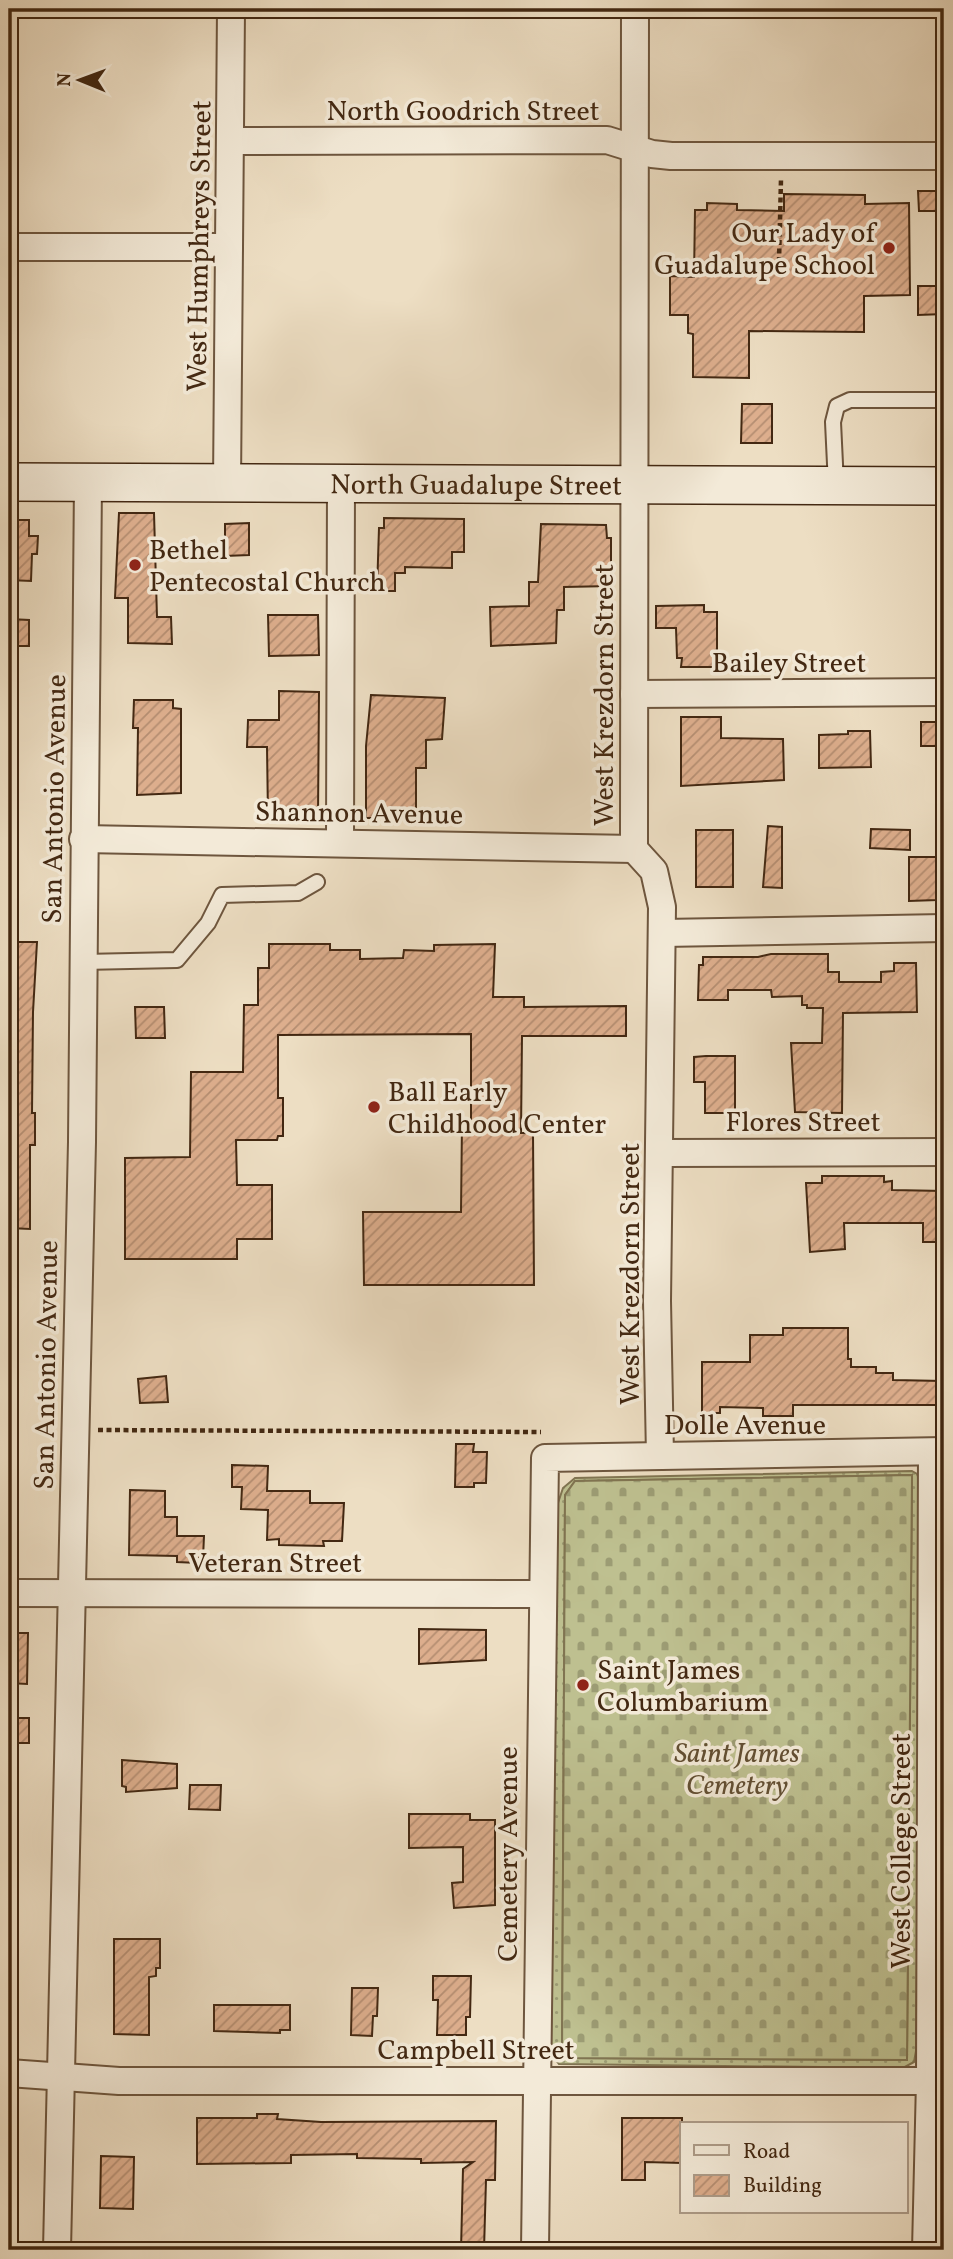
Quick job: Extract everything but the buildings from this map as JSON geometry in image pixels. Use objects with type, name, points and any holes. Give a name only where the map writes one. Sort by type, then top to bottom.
[{"type":"street","name":"West Humphreys Street","points":[[227,484],[231,9]]},
{"type":"street","name":"West Krezdorn Street","points":[[635,9],[634,849],[654,871],[662,907],[661,1153],[657,1263],[660,1456]]},
{"type":"street","name":"North Goodrich Street","points":[[231,141],[607,140],[671,156],[944,156]]},
{"type":"street","points":[[9,247],[229,247]]},
{"type":"street","name":"North Guadalupe Street","points":[[9,482],[944,486]]},
{"type":"street","name":"San Antonio Avenue","points":[[57,2250],[75,1430],[88,482]]},
{"type":"street","points":[[340,843],[341,484]]},
{"type":"street","name":"Bailey Street","points":[[634,694],[944,692]]},
{"type":"street","name":"Shannon Avenue","points":[[83,839],[634,849]]},
{"type":"street","points":[[663,933],[944,928]]},
{"type":"street","name":"Flores Street","points":[[661,1153],[944,1152]]},
{"type":"street","name":"Dolle Avenue","points":[[545,1446],[660,1456],[938,1451]]},
{"type":"street","name":"Cemetery Avenue","points":[[535,2250],[545,1446]]},
{"type":"street","name":"West College Street","points":[[926,2250],[937,2081],[938,1451]]},
{"type":"street","name":"Veteran Street","points":[[9,1593],[542,1594]]},
{"type":"street","name":"Campbell Street","points":[[9,2073],[119,2081],[937,2081]]},
{"type":"lane","points":[[836,486],[833,422],[837,406],[850,400],[944,400]]},
{"type":"lane","points":[[83,962],[177,960],[208,923],[222,895],[299,893],[317,882]]},
{"type":"path","points":[[779,262],[781,172]]},
{"type":"path","points":[[75,1430],[545,1446]]},
{"type":"green space","points":[[912,1471],[917,1474],[922,1486],[914,2062],[903,2068],[559,2064],[551,2054],[557,1506],[563,1488],[575,1478]],"holes":[[[912,1475],[907,2060],[562,2058],[565,1495],[575,1481]]]},
{"type":"green space","name":"Saint James Cemetery","points":[[912,1475],[907,2060],[562,2058],[565,1495],[575,1481]]},
{"type":"place","name":"Our Lady of Guadalupe School","points":[[889,248]]},
{"type":"place","name":"Bethel Pentecostal Church","points":[[135,565]]},
{"type":"place","name":"Ball Early Childhood Center","points":[[374,1107]]},
{"type":"place","name":"Saint James Columbarium","points":[[583,1685]]}]
